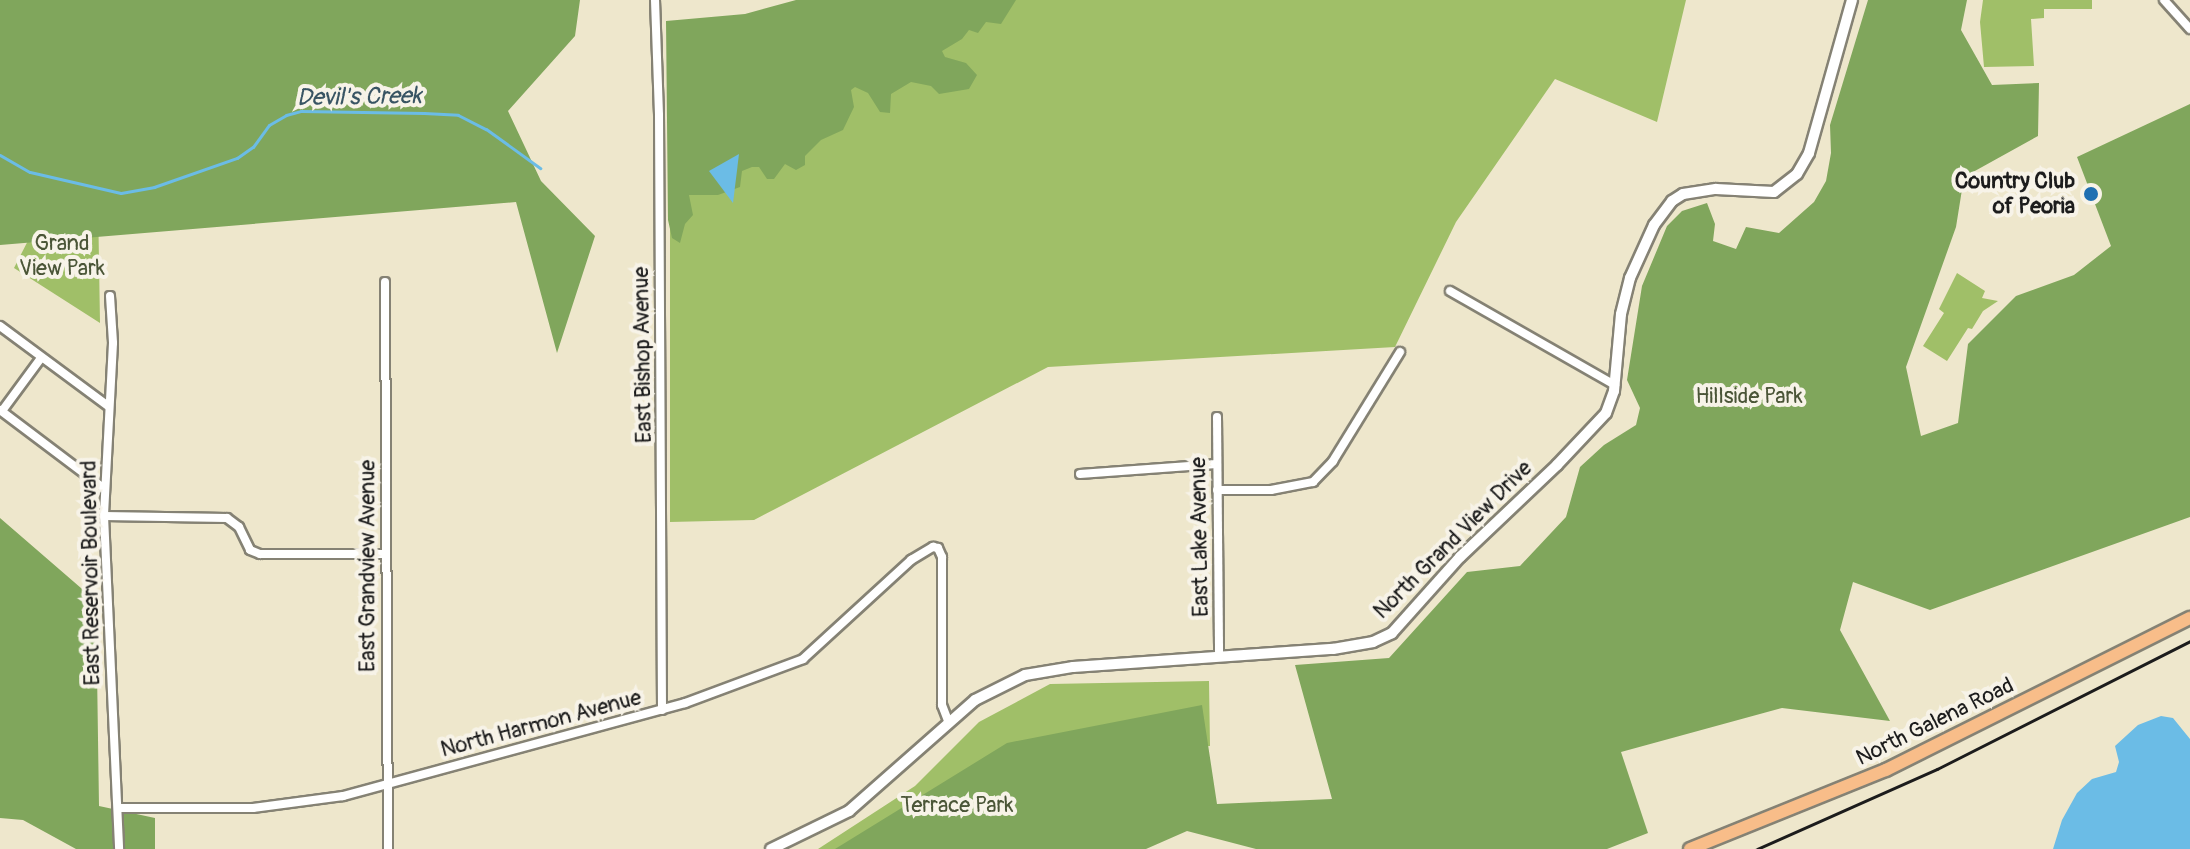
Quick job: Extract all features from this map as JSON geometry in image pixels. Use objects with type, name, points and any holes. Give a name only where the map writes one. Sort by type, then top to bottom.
[{"type":"main road","name":"North Galena Road","points":[[1690,849],[1886,770],[2190,618]]},
{"type":"street","name":"East Bishop Avenue","points":[[655,0],[659,128],[662,710]]},
{"type":"street","name":"North Grand View Drive","points":[[771,849],[849,811],[986,692],[1031,673],[1333,649],[1368,644],[1389,635],[1460,557],[1596,425],[1610,406],[1624,300],[1642,247],[1672,201],[1697,191],[1767,193],[1780,190],[1792,181],[1809,153],[1852,0]]},
{"type":"street","points":[[2164,0],[2190,29]]},
{"type":"street","name":"East Grandview Avenue","points":[[385,282],[388,849]]},
{"type":"street","points":[[1450,291],[1615,385]]},
{"type":"street","name":"East Reservoir Boulevard","points":[[110,296],[113,343],[104,516],[119,849]]},
{"type":"street","points":[[0,326],[108,406]]},
{"type":"street","points":[[1217,490],[1271,490],[1313,482],[1333,461],[1400,352]]},
{"type":"street","points":[[41,358],[1,411],[105,489]]},
{"type":"street","name":"East Lake Avenue","points":[[1217,417],[1219,657]]},
{"type":"street","points":[[1080,474],[1217,464]]},
{"type":"street","points":[[104,516],[227,518],[239,527],[250,550],[260,554],[385,554]]},
{"type":"street","name":"North Harmon Avenue","points":[[118,808],[253,808],[387,786],[662,710],[799,662],[927,549],[936,547],[942,557],[942,705],[949,723]]},
{"type":"green space","points":[[0,0],[580,0],[575,36],[508,111],[541,181],[595,236],[557,353],[516,202],[0,245]]},
{"type":"green space","points":[[796,0],[1016,0],[1001,24],[986,22],[978,33],[969,30],[962,39],[942,51],[945,57],[966,63],[977,75],[969,89],[939,94],[931,86],[911,82],[891,94],[890,113],[880,112],[868,93],[855,87],[851,90],[854,107],[843,130],[821,140],[805,156],[805,165],[796,170],[785,164],[774,179],[767,179],[759,167],[752,167],[742,171],[740,187],[718,195],[689,195],[693,215],[685,224],[680,243],[672,238],[668,220],[666,21],[745,14]]},
{"type":"green space","points":[[854,0],[1686,0],[1657,122],[1555,79],[1456,222],[1395,347],[1048,367],[754,520],[670,522],[670,25]]},
{"type":"green space","name":"Hillside Park","points":[[1868,0],[1967,0],[1961,30],[1992,85],[2039,83],[2038,136],[1964,177],[1956,227],[1906,367],[1921,436],[1958,423],[1968,344],[2016,296],[2074,275],[2111,246],[2077,157],[2190,104],[2190,517],[1930,610],[1853,582],[1840,630],[1890,721],[1782,708],[1621,752],[1648,833],[1607,849],[1256,849],[1187,831],[1146,849],[835,849],[1007,743],[1202,705],[1217,804],[1332,799],[1295,665],[1389,658],[1467,572],[1520,566],[1566,517],[1580,467],[1604,445],[1636,425],[1640,408],[1627,380],[1642,286],[1667,226],[1682,211],[1707,203],[1715,224],[1713,241],[1736,249],[1746,227],[1779,233],[1814,202],[1826,181],[1831,153],[1830,125]]},
{"type":"green space","points":[[1983,0],[2092,0],[2092,9],[2044,9],[2044,18],[2031,19],[2034,66],[1984,67],[1980,22]]},
{"type":"green space","name":"Grand View Park","points":[[0,182],[98,200],[100,323],[14,268],[35,227]]},
{"type":"green space","points":[[1957,273],[1985,291],[1982,298],[1998,301],[1983,311],[1972,329],[1968,328],[1947,361],[1923,346],[1944,313],[1939,309]]},
{"type":"green space","points":[[0,518],[96,601],[99,806],[155,818],[155,849],[76,849],[23,820],[0,818]]},
{"type":"green space","name":"Terrace Park","points":[[1209,681],[1210,746],[1000,754],[1003,849],[818,849],[915,786],[979,722],[1050,684]]},
{"type":"water","points":[[739,154],[733,203],[709,171]]},
{"type":"water","points":[[2161,716],[2173,718],[2190,739],[2190,849],[2053,849],[2062,820],[2077,793],[2092,779],[2116,772],[2119,762],[2115,746],[2138,725]]},
{"type":"waterway","name":"Devil's Creek","points":[[0,155],[30,172],[121,193],[154,187],[237,158],[253,147],[269,125],[301,111],[424,113],[458,115],[486,129],[540,168]]},
{"type":"railway","points":[[1757,849],[1937,769],[2190,641]]},
{"type":"place","name":"Country Club of Peoria","points":[[2091,194]]}]
